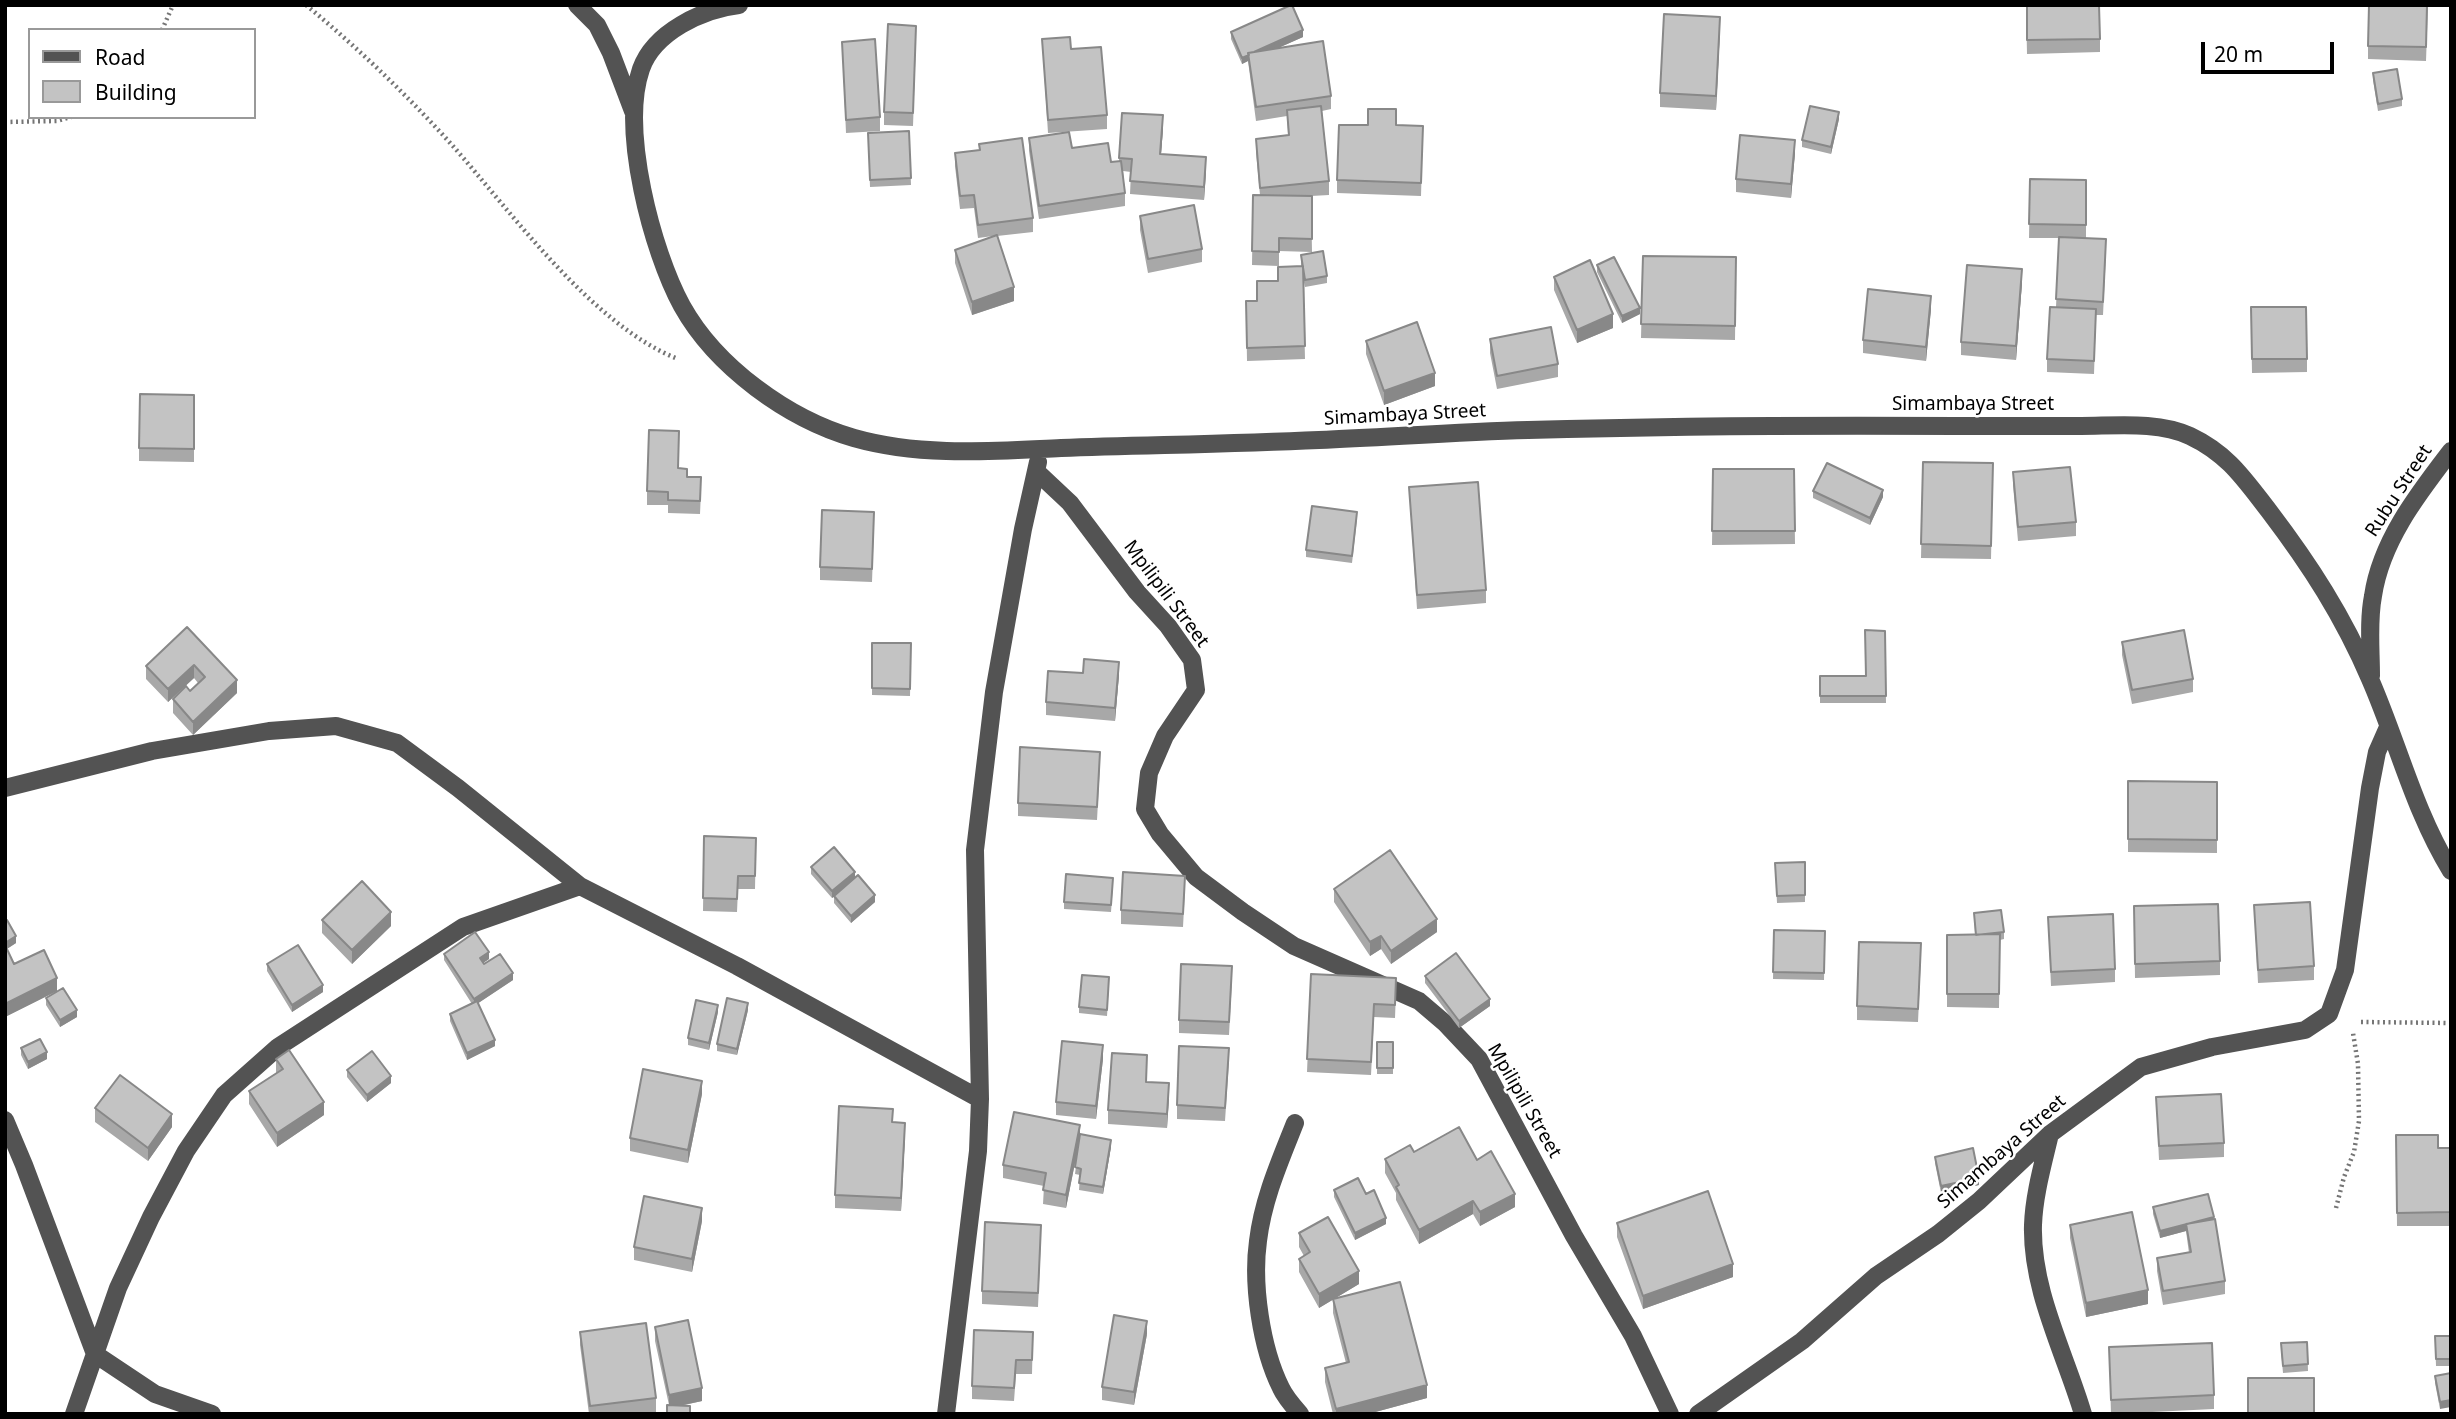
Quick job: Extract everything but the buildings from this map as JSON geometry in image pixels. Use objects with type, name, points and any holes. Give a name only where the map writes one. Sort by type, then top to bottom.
[{"type":"street","points":[[577,5],[597,26],[611,52],[633,111]]},
{"type":"street","name":"Simambaya Street","points":[[739,5],[720,7],[683,24],[654,45],[642,67],[633,111],[641,177],[659,257],[685,311],[714,348],[760,392],[803,419],[856,438],[923,451],[1254,443],[1527,430],[1879,426],[2155,428],[2186,434],[2230,461],[2301,554],[2333,602],[2371,680],[2424,823],[2451,871]]},
{"type":"street","points":[[946,1414],[978,1151],[980,1099],[975,850],[994,692],[1039,450]]},
{"type":"street","name":"Rubu Street","points":[[2371,680],[2372,597],[2382,555],[2412,505],[2451,451]]},
{"type":"street","name":"Mpilipili Street","points":[[1037,472],[1070,503],[1192,660],[1196,690],[1165,736],[1149,773],[1145,809],[1160,834],[1196,877],[1243,912],[1294,946],[1419,1001],[1446,1024],[1479,1059],[1574,1237],[1633,1336],[1670,1414]]},
{"type":"street","points":[[5,788],[152,751],[269,731],[336,726],[397,743],[458,788],[580,886],[737,966],[980,1099]]},
{"type":"street","name":"Simambaya Street","points":[[1698,1414],[1802,1341],[1876,1276],[1979,1202],[2050,1134],[2141,1067],[2212,1047],[2305,1030],[2329,1014],[2344,970],[2370,788],[2377,752],[2388,727]]},
{"type":"street","points":[[75,1414],[118,1288],[151,1217],[186,1151],[224,1095],[278,1047],[463,927],[580,886]]},
{"type":"street","points":[[5,1120],[95,1354],[155,1394],[212,1414]]},
{"type":"street","points":[[1295,1123],[1271,1184],[1257,1242],[1258,1294],[1263,1340],[1281,1390],[1300,1414]]},
{"type":"street","points":[[2050,1134],[2033,1226],[2038,1276],[2083,1414]]},
{"type":"path","points":[[163,28],[173,5]]},
{"type":"path","points":[[306,5],[423,114],[569,278],[615,321],[662,353],[687,363]]},
{"type":"path","points":[[5,122],[64,119]]},
{"type":"path","points":[[2336,1208],[2354,1152],[2359,1121],[2358,1064],[2351,1022],[2451,1023]]}]
